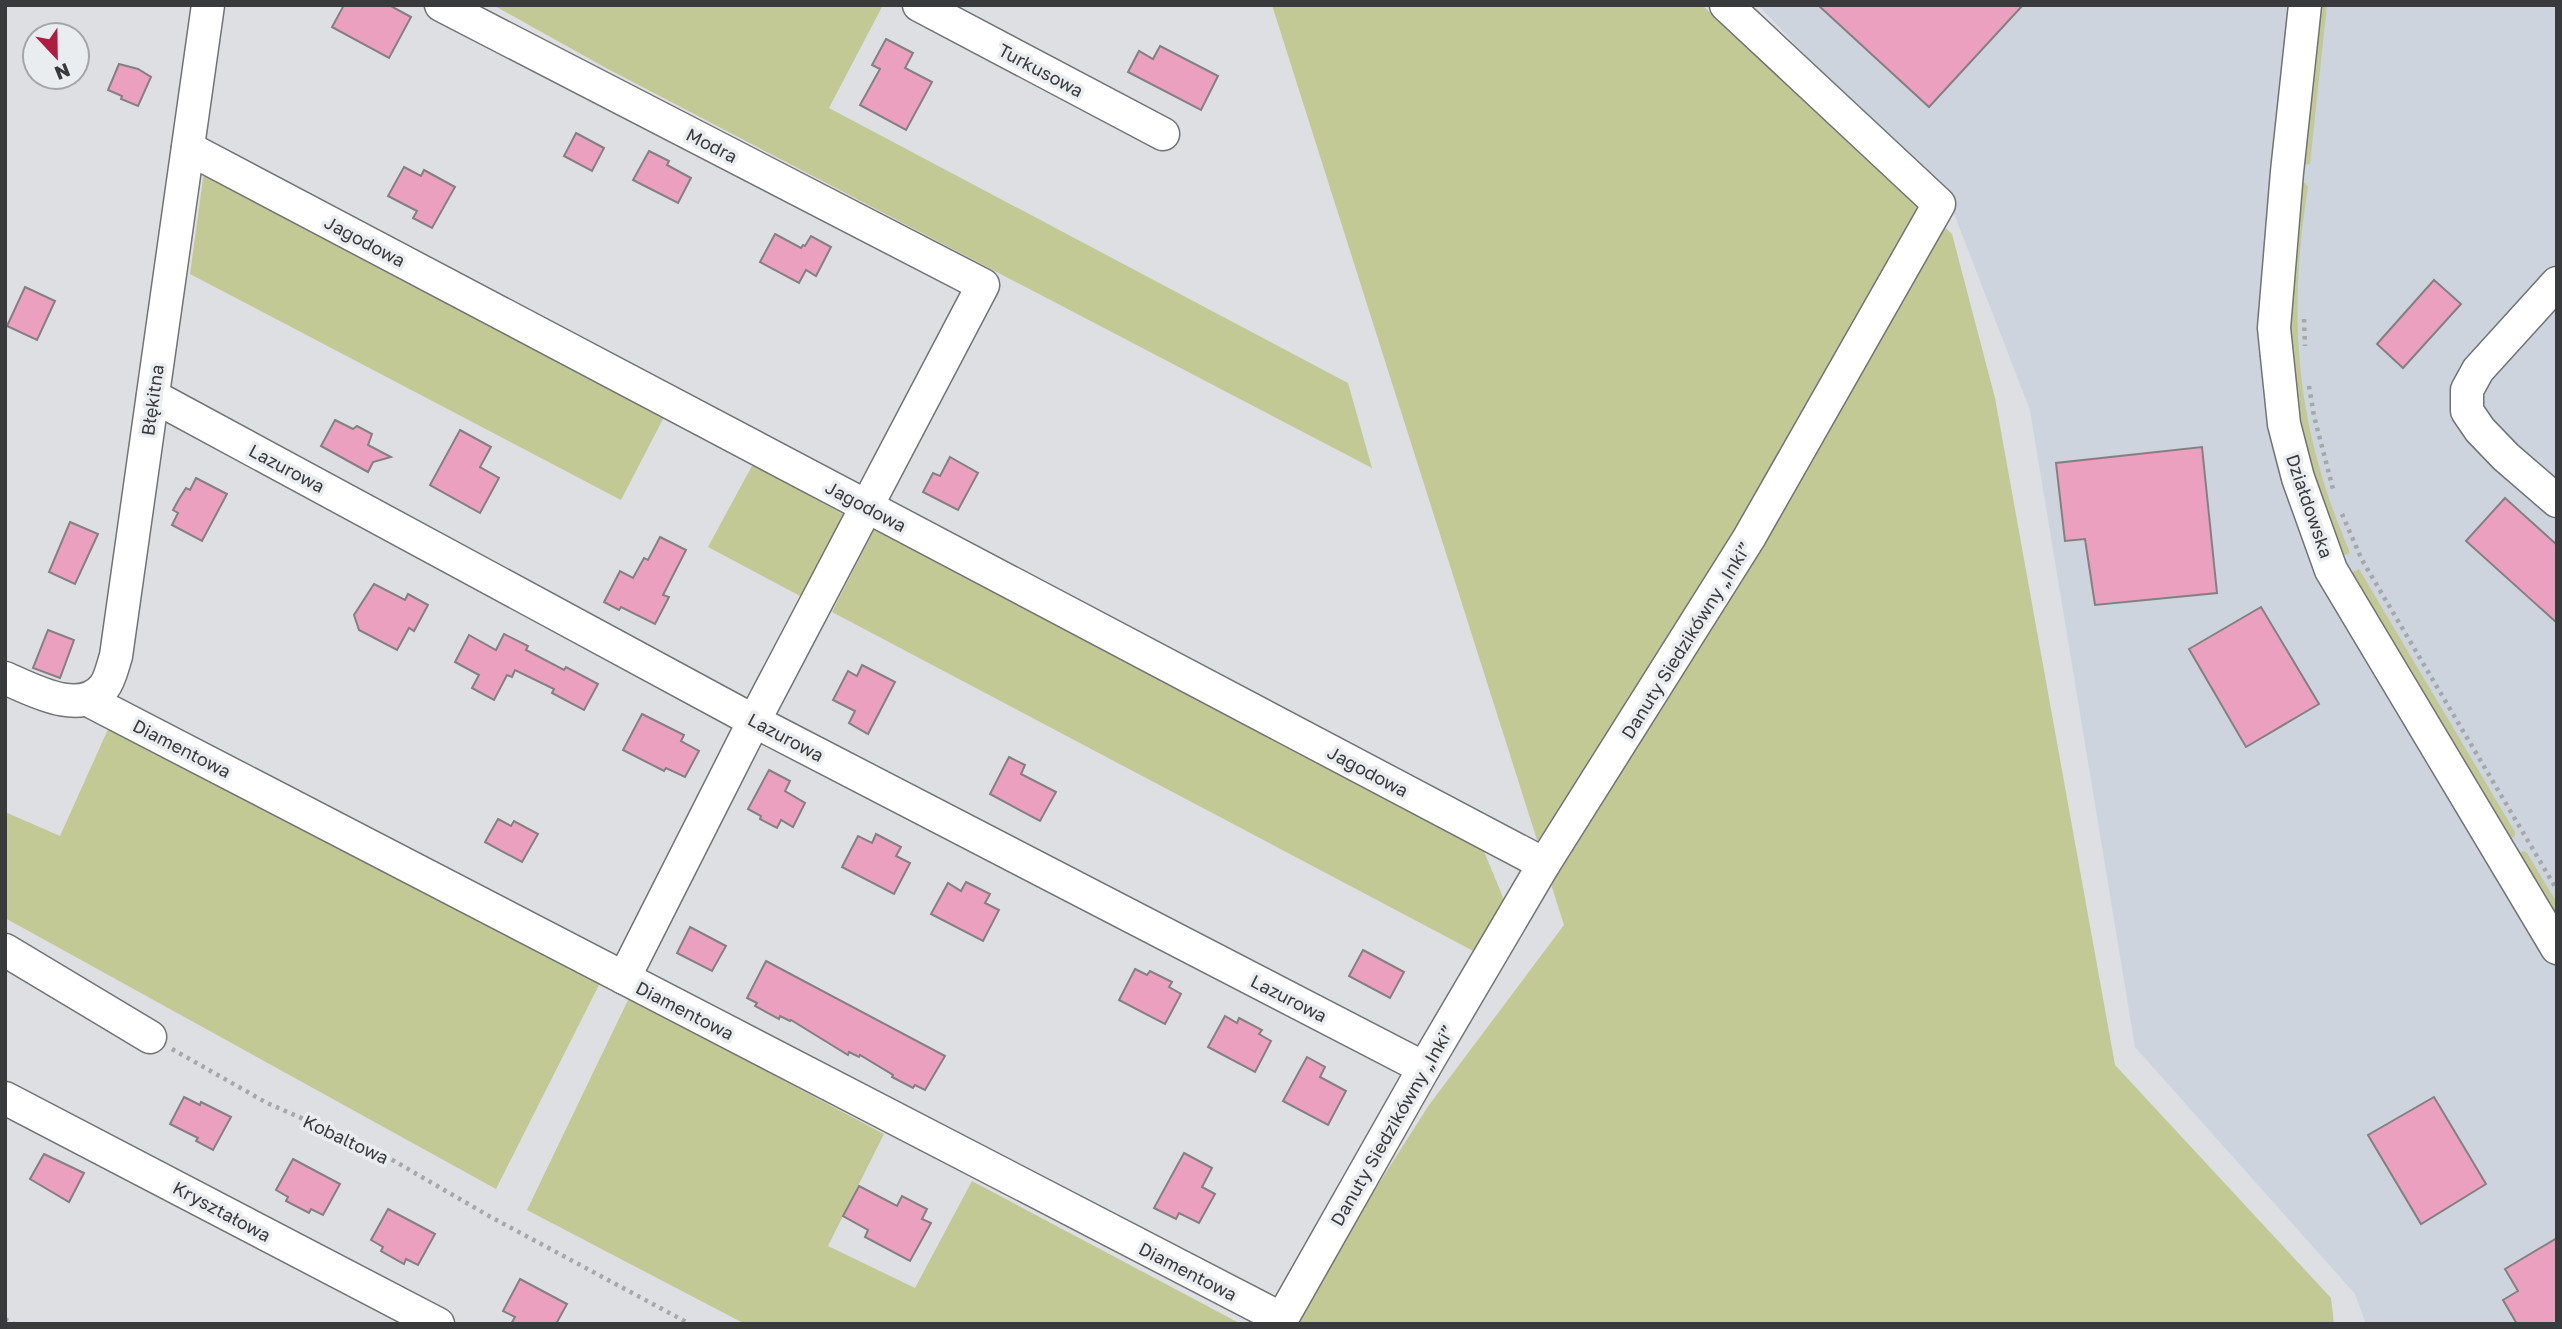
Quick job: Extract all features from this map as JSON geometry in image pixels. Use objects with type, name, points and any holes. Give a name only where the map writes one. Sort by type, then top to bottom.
[{"type":"street","name":"Błękitna","points":[[88,700],[105,687],[116,656],[208,5]]},
{"type":"street","name":"Modra","points":[[441,5],[983,285],[868,507]]},
{"type":"street","name":"Turkusowa","points":[[919,5],[1163,134]]},
{"type":"street","name":"Danuty Siedzikówny „Inki”","points":[[1280,1322],[1544,864],[1749,538],[1939,204],[1726,5]]},
{"type":"street","name":"Działdowska","points":[[2305,5],[2274,328],[2284,424],[2298,478],[2332,570],[2557,948]]},
{"type":"street","name":"Jagodowa","points":[[188,148],[1544,864]]},
{"type":"street","points":[[2557,283],[2478,370],[2467,390],[2467,411],[2480,430],[2557,501]]},
{"type":"street","name":"Lazurowa","points":[[153,396],[754,721],[1424,1069]]},
{"type":"street","points":[[624,978],[754,721],[868,507]]},
{"type":"street","points":[[5,678],[75,702],[88,700]]},
{"type":"street","name":"Diamentowa","points":[[88,700],[1280,1322]]},
{"type":"street","points":[[5,950],[150,1037]]},
{"type":"street","name":"Kryształowa","points":[[5,1098],[438,1324]]},
{"type":"path","points":[[2303,317],[2305,353]]},
{"type":"path","points":[[2308,377],[2314,416],[2334,491]]},
{"type":"path","points":[[2338,503],[2362,560],[2557,890]]},
{"type":"path","name":"Kobaltowa","points":[[150,1037],[267,1102],[377,1151],[489,1216],[690,1324]]},
{"type":"path","points":[[5,1319],[14,1324]]},
{"type":"shaded area","points":[[1758,5],[2557,5],[2557,1324],[2366,1324],[2355,1294],[2135,1047],[2030,410],[1953,211]]},
{"type":"green space","points":[[493,5],[883,5],[829,108],[1348,383],[1372,468],[606,68]]},
{"type":"green space","points":[[1272,5],[1702,5],[1952,234],[1995,398],[2115,1065],[2331,1298],[2334,1324],[1289,1324],[1429,1105],[1564,925]]},
{"type":"green space","points":[[2317,5],[2327,5],[2310,164],[2300,165]]},
{"type":"green space","points":[[204,171],[664,417],[621,500],[190,274]]},
{"type":"green space","points":[[2297,182],[2305,183],[2308,187],[2298,282],[2301,372],[2317,460],[2349,550],[2349,554],[2340,556],[2308,476],[2286,352]]},
{"type":"green space","points":[[753,464],[846,516],[802,597],[708,547]]},
{"type":"green space","points":[[875,528],[1483,849],[1507,907],[1479,954],[832,612]]},
{"type":"green space","points":[[2359,569],[2515,832],[2515,836],[2507,841],[2348,574]]},
{"type":"green space","points":[[109,727],[602,979],[496,1189],[5,918],[5,812],[60,836]]},
{"type":"green space","points":[[2523,851],[2527,853],[2557,903],[2557,926],[2515,856]]},
{"type":"green space","points":[[629,998],[884,1134],[828,1246],[915,1288],[972,1181],[1241,1324],[745,1324],[527,1210]]},
{"type":"building","points":[[344,5],[389,5],[411,17],[389,58],[332,27]]},
{"type":"building","points":[[1818,5],[2023,5],[1929,107]]},
{"type":"building","points":[[886,39],[913,53],[905,68],[932,82],[906,130],[860,105],[880,69],[872,65]]},
{"type":"building","points":[[1160,46],[1218,76],[1201,110],[1128,72],[1139,51],[1153,59]]},
{"type":"building","points":[[119,64],[138,69],[151,77],[138,106],[108,90]]},
{"type":"building","points":[[576,133],[604,148],[592,171],[564,156]]},
{"type":"building","points":[[649,151],[669,161],[667,165],[691,178],[678,203],[633,180]]},
{"type":"building","points":[[404,167],[421,176],[424,170],[455,187],[432,228],[413,218],[417,211],[388,196]]},
{"type":"building","points":[[775,234],[801,248],[811,236],[831,247],[816,276],[806,270],[799,283],[760,262]]},
{"type":"building","points":[[2434,280],[2461,304],[2403,368],[2377,344]]},
{"type":"building","points":[[25,287],[55,301],[37,340],[7,326]]},
{"type":"building","points":[[335,420],[353,429],[357,426],[372,434],[368,445],[391,457],[373,462],[368,472],[321,446]]},
{"type":"building","points":[[460,430],[491,447],[480,467],[499,478],[480,513],[430,485]]},
{"type":"building","points":[[2202,447],[2217,593],[2095,605],[2085,539],[2065,541],[2056,463]]},
{"type":"building","points":[[950,457],[978,473],[958,510],[923,492],[933,473],[940,476]]},
{"type":"building","points":[[196,478],[227,494],[202,541],[172,525],[178,513],[173,510],[186,488],[190,490]]},
{"type":"building","points":[[2505,498],[2557,545],[2557,623],[2466,541]]},
{"type":"building","points":[[70,522],[98,534],[75,584],[49,572]]},
{"type":"building","points":[[660,537],[686,550],[663,595],[669,597],[655,624],[621,607],[619,610],[604,602],[620,571],[633,578],[644,558],[648,560]]},
{"type":"building","points":[[374,584],[405,600],[408,594],[428,605],[414,631],[409,628],[397,650],[359,630],[354,615]]},
{"type":"building","points":[[2261,607],[2319,704],[2246,747],[2189,649]]},
{"type":"building","points":[[48,630],[74,640],[60,678],[33,668]]},
{"type":"building","points":[[504,634],[528,646],[526,650],[598,684],[584,710],[552,693],[554,689],[515,670],[512,677],[507,675],[494,700],[472,688],[479,675],[455,662],[469,635],[496,650]]},
{"type":"building","points":[[862,665],[895,682],[868,734],[849,723],[855,711],[833,700],[848,671],[857,676]]},
{"type":"building","points":[[642,714],[684,735],[681,741],[699,751],[685,777],[666,768],[664,771],[623,750]]},
{"type":"building","points":[[1009,757],[1025,765],[1021,774],[1056,792],[1040,821],[990,794]]},
{"type":"building","points":[[769,770],[790,781],[785,791],[805,803],[793,827],[781,820],[777,828],[748,809]]},
{"type":"building","points":[[498,819],[511,826],[514,821],[538,834],[522,862],[485,842]]},
{"type":"building","points":[[876,834],[901,847],[896,856],[910,863],[894,894],[842,867],[858,836],[872,843]]},
{"type":"building","points":[[966,882],[990,894],[985,903],[999,910],[983,941],[931,914],[948,883],[961,891]]},
{"type":"building","points":[[690,927],[726,946],[712,971],[677,953]]},
{"type":"building","points":[[1363,950],[1404,972],[1390,998],[1349,976]]},
{"type":"building","points":[[766,961],[945,1056],[925,1090],[915,1085],[913,1088],[860,1055],[859,1057],[849,1052],[848,1055],[791,1020],[780,1016],[779,1019],[755,1006],[757,1003],[747,998]]},
{"type":"building","points":[[1135,969],[1147,975],[1150,971],[1172,982],[1169,987],[1181,994],[1165,1024],[1119,1000]]},
{"type":"building","points":[[1225,1016],[1237,1023],[1239,1018],[1262,1030],[1259,1034],[1271,1041],[1255,1072],[1208,1047]]},
{"type":"building","points":[[1307,1057],[1325,1067],[1320,1077],[1346,1091],[1328,1125],[1283,1101]]},
{"type":"building","points":[[184,1097],[231,1117],[213,1150],[196,1141],[198,1138],[170,1124]]},
{"type":"building","points":[[2434,1097],[2486,1184],[2421,1224],[2368,1135]]},
{"type":"building","points":[[1184,1153],[1212,1168],[1202,1187],[1215,1194],[1199,1223],[1179,1213],[1176,1219],[1154,1208]]},
{"type":"building","points":[[44,1154],[84,1173],[69,1202],[30,1179]]},
{"type":"building","points":[[293,1159],[340,1184],[323,1215],[311,1209],[309,1213],[286,1201],[288,1197],[276,1190]]},
{"type":"building","points":[[859,1186],[897,1206],[902,1196],[927,1209],[922,1219],[931,1223],[910,1261],[865,1237],[868,1230],[843,1216]]},
{"type":"building","points":[[388,1209],[435,1234],[418,1265],[406,1259],[404,1264],[381,1251],[383,1247],[371,1240]]},
{"type":"building","points":[[2557,1238],[2557,1324],[2517,1324],[2503,1300],[2518,1291],[2505,1269]]},
{"type":"building","points":[[520,1279],[567,1304],[556,1324],[511,1324],[515,1317],[503,1311]]}]
